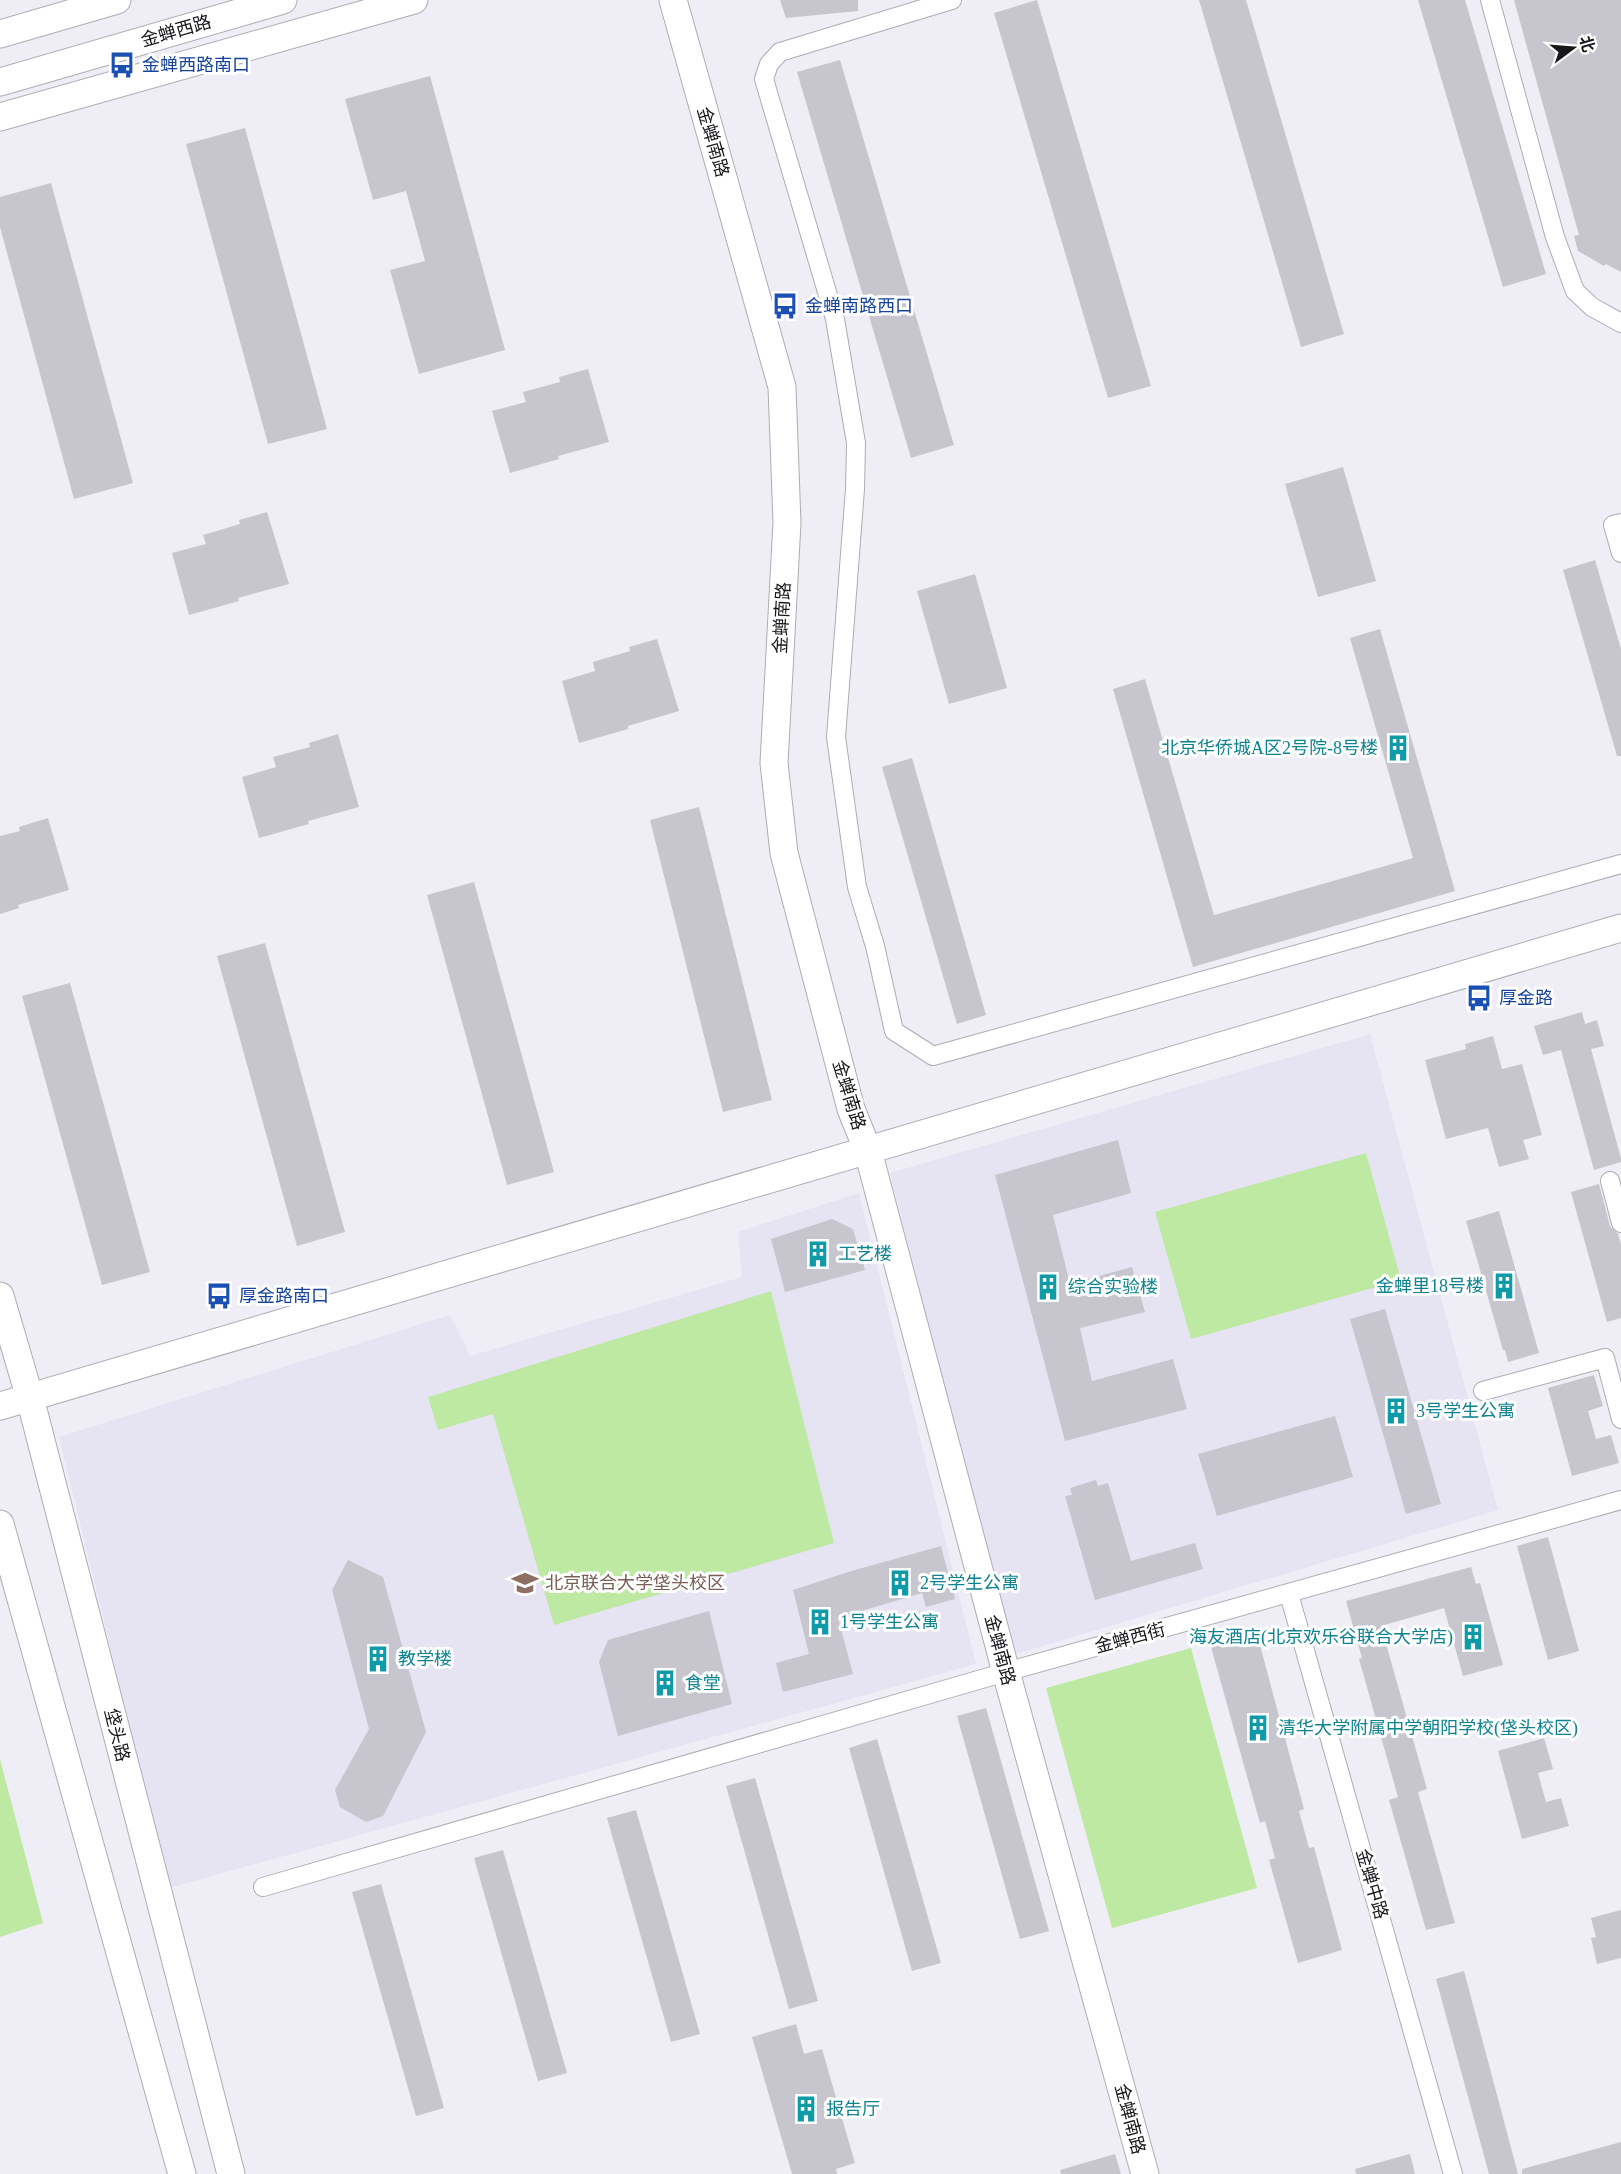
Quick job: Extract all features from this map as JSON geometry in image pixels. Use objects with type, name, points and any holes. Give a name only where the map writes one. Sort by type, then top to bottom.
[{"type":"street","points":[[0,34],[117,0]]},
{"type":"street","name":"金蝉西路","points":[[0,82],[282,0]]},
{"type":"street","points":[[0,117],[414,0]]},
{"type":"street","name":"金蝉南路","points":[[674,0],[782,387],[787,523],[774,763],[784,854],[851,1109],[868,1151],[1006,1672],[1145,2174]]},
{"type":"street","points":[[952,0],[780,52],[769,64],[764,79],[835,319],[856,443],[855,489],[836,737],[857,887],[875,946],[894,1031],[933,1056],[1621,864]]},
{"type":"street","points":[[1491,0],[1555,237],[1575,291],[1592,307],[1621,323]]},
{"type":"street","points":[[1621,523],[1613,525],[1621,554]]},
{"type":"street","points":[[0,1406],[1621,928]]},
{"type":"street","points":[[1610,1181],[1621,1223]]},
{"type":"street","name":"垡头路","points":[[0,1296],[30,1398],[231,2174]]},
{"type":"street","points":[[1483,1392],[1613,1356],[1621,1419]]},
{"type":"street","name":"金蝉西街","points":[[263,1887],[1006,1672],[1621,1500]]},
{"type":"street","points":[[0,1524],[182,2174]]},
{"type":"street","name":"金蝉中路","points":[[1289,1594],[1453,2174]]},
{"type":"shaded area","points":[[1370,1034],[1498,1510],[1013,1655],[890,1173]]},
{"type":"shaded area","name":"北京联合大学垡头校区","points":[[859,1193],[976,1664],[169,1888],[59,1437],[450,1315],[470,1356],[742,1277],[738,1232]]},
{"type":"green space","points":[[1366,1153],[1401,1280],[1191,1339],[1155,1212]]},
{"type":"green space","points":[[771,1291],[834,1543],[554,1625],[493,1414],[438,1430],[428,1397]]},
{"type":"green space","points":[[1191,1648],[1257,1888],[1112,1928],[1046,1688]]},
{"type":"green space","points":[[0,1759],[43,1923],[0,1937]]},
{"type":"building","points":[[780,0],[858,0],[858,11],[786,18]]},
{"type":"building","points":[[1037,0],[1151,386],[1108,398],[994,13]]},
{"type":"building","points":[[1199,0],[1246,0],[1344,334],[1301,347]]},
{"type":"building","points":[[1418,0],[1465,0],[1546,274],[1503,287]]},
{"type":"building","points":[[1514,0],[1621,0],[1621,272],[1606,264],[1604,266],[1578,251],[1574,236],[1579,235]]},
{"type":"building","points":[[840,60],[954,445],[911,458],[797,72]]},
{"type":"building","points":[[430,76],[505,350],[419,374],[390,270],[425,261],[406,191],[373,200],[345,99]]},
{"type":"building","points":[[245,128],[327,429],[268,444],[186,144]]},
{"type":"building","points":[[51,183],[133,483],[74,499],[0,227],[0,197]]},
{"type":"building","points":[[588,369],[609,442],[558,456],[559,459],[510,473],[492,411],[526,402],[523,392],[560,382],[559,377]]},
{"type":"building","points":[[1343,467],[1376,581],[1318,597],[1285,484]]},
{"type":"building","points":[[267,512],[289,584],[189,615],[172,553],[206,544],[203,535],[240,524],[239,520]]},
{"type":"building","points":[[1595,560],[1621,649],[1621,756],[1617,756],[1563,570]]},
{"type":"building","points":[[975,574],[1007,688],[949,704],[917,591]]},
{"type":"building","points":[[1380,629],[1455,891],[1193,967],[1113,689],[1145,679],[1214,915],[1413,858],[1350,638]]},
{"type":"building","points":[[657,639],[679,711],[579,743],[562,681],[595,671],[593,662],[630,651],[629,647]]},
{"type":"building","points":[[338,734],[359,807],[259,838],[242,777],[276,767],[273,757],[310,747],[309,743]]},
{"type":"building","points":[[912,758],[986,1015],[957,1024],[882,767]]},
{"type":"building","points":[[699,807],[772,1100],[723,1112],[650,820]]},
{"type":"building","points":[[48,818],[69,890],[18,905],[19,908],[0,914],[0,836],[20,831],[19,827]]},
{"type":"building","points":[[474,882],[554,1172],[507,1185],[427,895]]},
{"type":"building","points":[[265,943],[345,1232],[297,1246],[217,956]]},
{"type":"building","points":[[70,983],[150,1272],[102,1285],[22,996]]},
{"type":"building","points":[[1582,1012],[1585,1024],[1597,1020],[1604,1046],[1591,1049],[1621,1158],[1621,1162],[1594,1170],[1561,1050],[1543,1055],[1534,1026]]},
{"type":"building","points":[[1493,1036],[1502,1069],[1522,1064],[1542,1135],[1523,1140],[1529,1159],[1499,1167],[1488,1128],[1446,1139],[1425,1060],[1466,1049],[1465,1044]]},
{"type":"building","name":"综合实验楼","points":[[1118,1140],[1131,1193],[1053,1215],[1070,1284],[1132,1267],[1145,1312],[1080,1328],[1092,1381],[1173,1359],[1187,1409],[1065,1441],[995,1175]]},
{"type":"building","points":[[1599,1184],[1610,1226],[1618,1234],[1621,1244],[1621,1318],[1607,1322],[1571,1192]]},
{"type":"building","name":"金蝉里18号楼","points":[[1499,1211],[1539,1353],[1508,1362],[1466,1221]]},
{"type":"building","name":"工艺楼","points":[[832,1219],[853,1229],[865,1270],[785,1292],[771,1239]]},
{"type":"building","name":"3号学生公寓","points":[[1385,1309],[1441,1504],[1406,1514],[1350,1319]]},
{"type":"building","points":[[1594,1375],[1603,1406],[1588,1411],[1596,1439],[1611,1435],[1619,1463],[1572,1476],[1548,1388]]},
{"type":"building","points":[[1335,1416],[1353,1477],[1217,1516],[1198,1454]]},
{"type":"building","points":[[1096,1480],[1098,1486],[1108,1483],[1131,1561],[1195,1543],[1203,1569],[1095,1600],[1065,1496],[1072,1495],[1070,1488]]},
{"type":"building","points":[[1548,1537],[1579,1651],[1548,1660],[1517,1546]]},
{"type":"building","points":[[941,1546],[955,1599],[926,1607],[922,1593],[838,1618],[853,1674],[783,1692],[776,1663],[809,1654],[793,1590]]},
{"type":"building","name":"教学楼","points":[[348,1560],[383,1577],[426,1732],[383,1816],[366,1822],[340,1807],[335,1790],[369,1729],[332,1590]]},
{"type":"building","points":[[1471,1567],[1476,1584],[1480,1583],[1503,1665],[1463,1676],[1444,1608],[1381,1626],[1427,1789],[1418,1792],[1455,1923],[1426,1930],[1389,1800],[1398,1797],[1359,1659],[1362,1658],[1346,1601]]},
{"type":"building","name":"食堂","points":[[709,1611],[732,1704],[618,1736],[599,1662],[608,1640]]},
{"type":"building","name":"清华大学附属中学朝阳学校(垡头校区)","points":[[1257,1634],[1304,1809],[1299,1811],[1309,1848],[1314,1847],[1342,1950],[1298,1963],[1269,1860],[1275,1858],[1265,1821],[1260,1823],[1211,1647]]},
{"type":"building","points":[[986,1708],[1049,1931],[1020,1939],[957,1716]]},
{"type":"building","points":[[1544,1738],[1553,1769],[1538,1773],[1546,1802],[1561,1798],[1569,1826],[1522,1839],[1498,1751]]},
{"type":"building","points":[[877,1739],[941,1963],[912,1971],[849,1748]]},
{"type":"building","points":[[755,1778],[818,2001],[789,2009],[726,1786]]},
{"type":"building","points":[[636,1810],[700,2034],[671,2042],[607,1818]]},
{"type":"building","points":[[503,1850],[567,2073],[538,2081],[474,1858]]},
{"type":"building","points":[[381,1884],[444,2108],[416,2116],[352,1892]]},
{"type":"building","points":[[1621,1910],[1621,1958],[1597,1964],[1591,1938],[1596,1937],[1591,1918]]},
{"type":"building","points":[[1464,1971],[1518,2174],[1489,2174],[1436,1979]]},
{"type":"building","name":"报告厅","points":[[796,2024],[804,2054],[822,2049],[855,2163],[836,2169],[837,2174],[792,2174],[752,2037]]},
{"type":"building","points":[[1621,2142],[1621,2174],[1522,2174],[1522,2169]]},
{"type":"building","points":[[1115,2154],[1121,2174],[1061,2174],[1060,2170]]},
{"type":"building","points":[[1410,2154],[1415,2174],[1356,2174],[1355,2169]]},
{"type":"place","name":"金蝉西路南口","points":[[122,65]]},
{"type":"place","name":"金蝉南路西口","points":[[785,306]]},
{"type":"place","name":"北京华侨城A区2号院-8号楼","points":[[1398,748]]},
{"type":"place","name":"厚金路","points":[[1479,998]]},
{"type":"place","name":"工艺楼","points":[[818,1254]]},
{"type":"place","name":"金蝉里18号楼","points":[[1504,1286]]},
{"type":"place","name":"综合实验楼","points":[[1048,1287]]},
{"type":"place","name":"厚金路南口","points":[[219,1296]]},
{"type":"place","name":"3号学生公寓","points":[[1396,1411]]},
{"type":"place","name":"北京联合大学垡头校区","points":[[525,1583]]},
{"type":"place","name":"2号学生公寓","points":[[900,1583]]},
{"type":"place","name":"1号学生公寓","points":[[820,1622]]},
{"type":"place","name":"海友酒店(北京欢乐谷联合大学店)","points":[[1473,1637]]},
{"type":"place","name":"教学楼","points":[[378,1659]]},
{"type":"place","name":"食堂","points":[[665,1683]]},
{"type":"place","name":"清华大学附属中学朝阳学校(垡头校区)","points":[[1258,1728]]},
{"type":"place","name":"报告厅","points":[[806,2109]]}]
